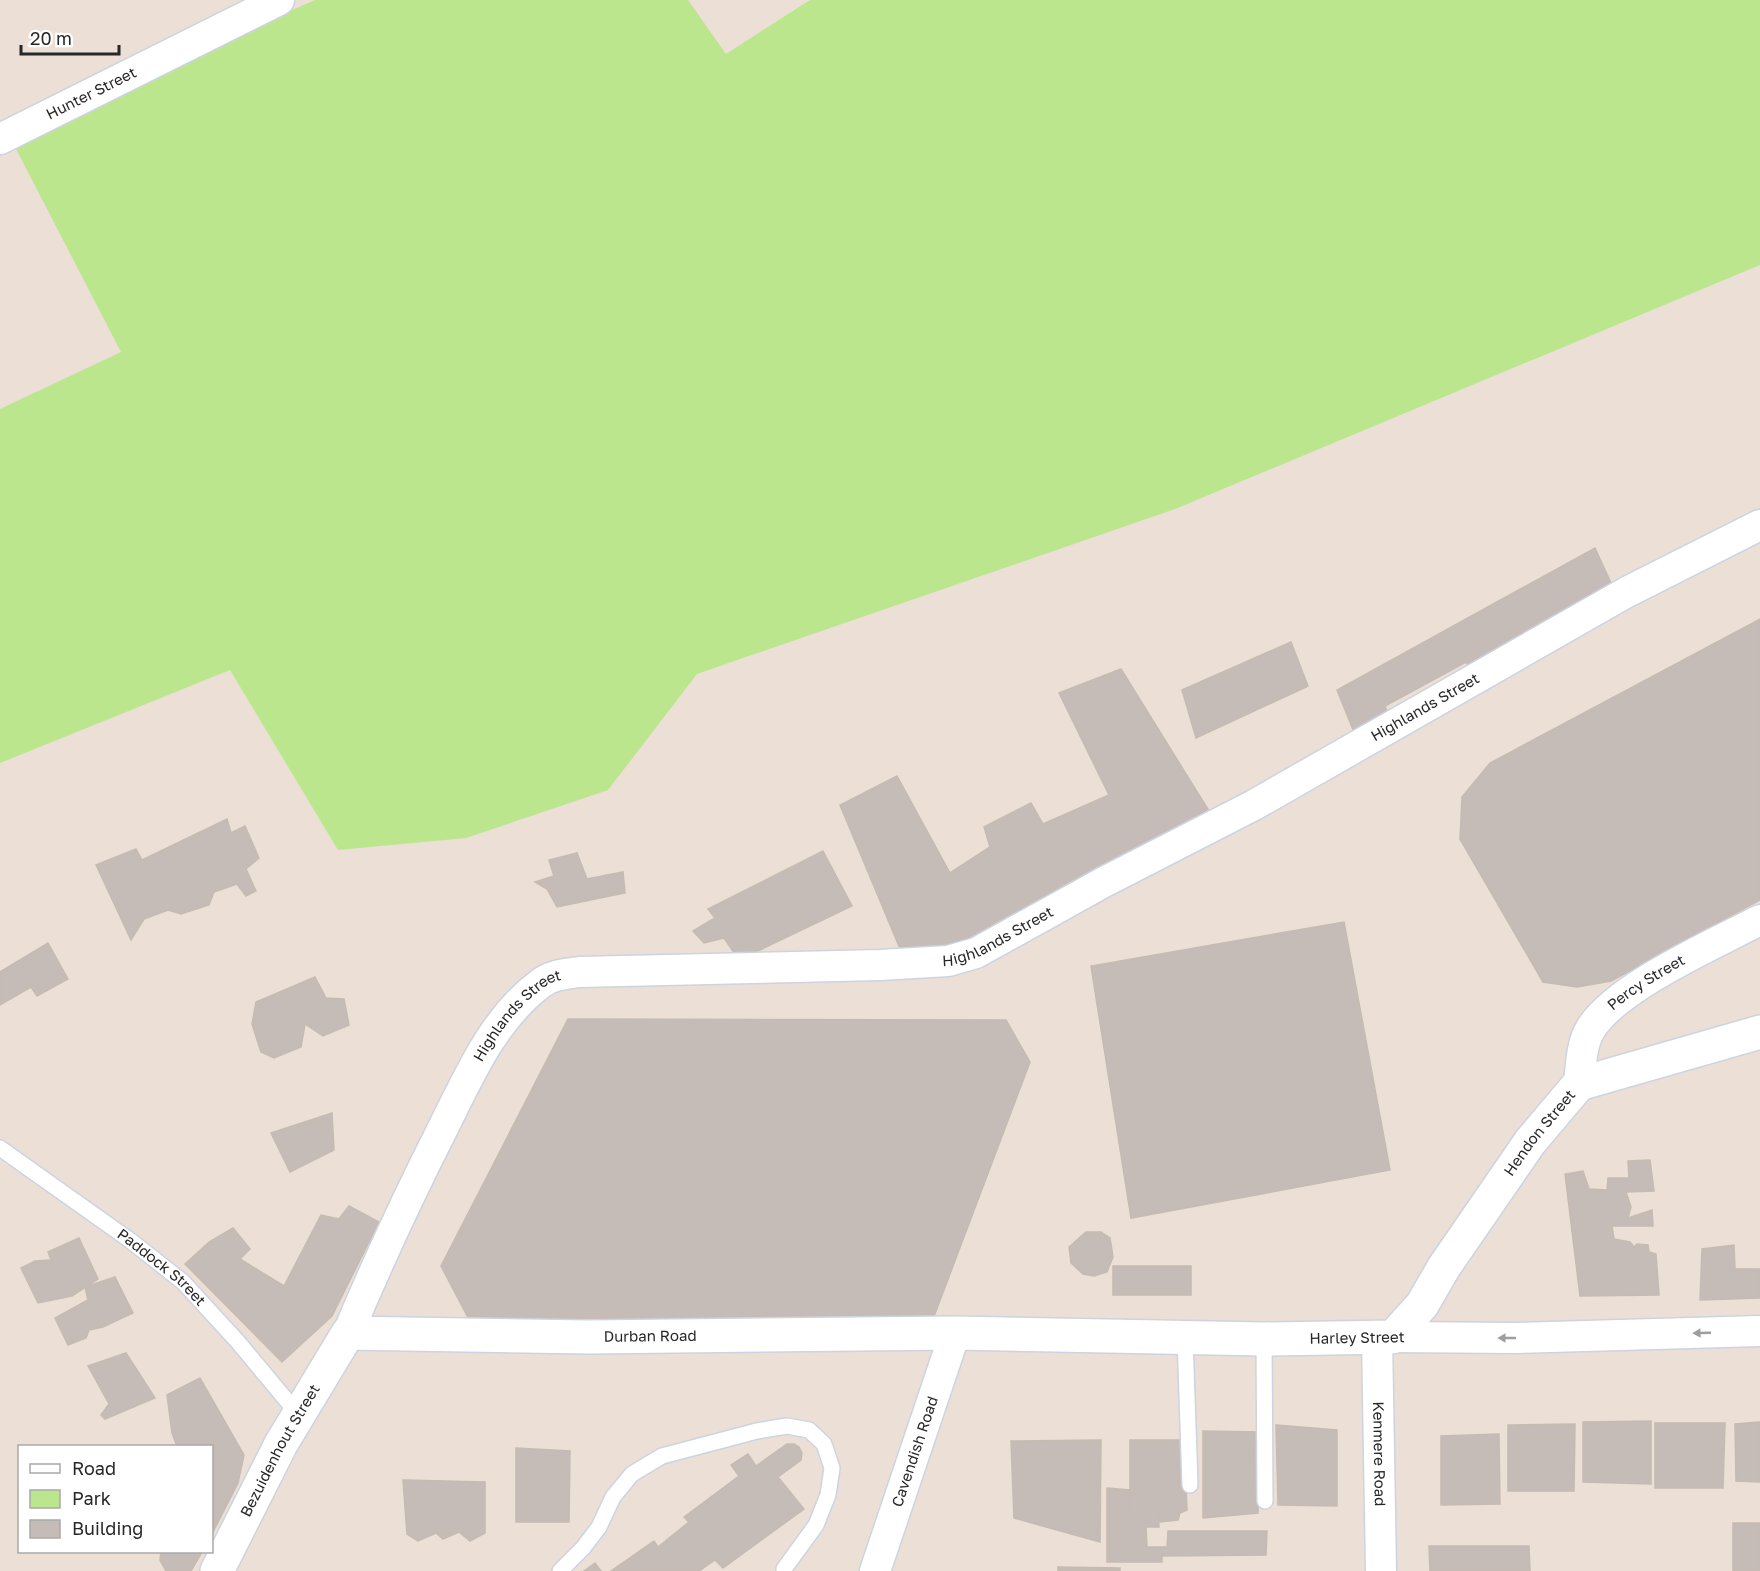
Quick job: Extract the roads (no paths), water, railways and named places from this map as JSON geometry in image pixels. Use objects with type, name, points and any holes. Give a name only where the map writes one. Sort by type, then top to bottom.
[{"type":"street","name":"Hunter Street","points":[[0,139],[279,0]]},
{"type":"street","name":"Highlands Street","points":[[348,1333],[402,1209],[464,1085],[496,1030],[520,1001],[542,982],[557,975],[579,972],[880,965],[948,961],[976,953],[1104,882],[1254,805],[1627,592],[1760,525]]},
{"type":"street","name":"Percy Street","points":[[1579,1084],[1589,1032],[1601,1014],[1657,974],[1760,920]]},
{"type":"street","name":"Hendon Street","points":[[1385,1337],[1422,1305],[1530,1142],[1579,1084],[1760,1032]]},
{"type":"street","name":"Harley Street","points":[[955,1333],[1264,1339],[1515,1338],[1760,1331]]},
{"type":"street","name":"Durban Road","points":[[348,1333],[589,1337],[955,1333]]},
{"type":"street","name":"Bezuidenhout Street","points":[[217,1571],[298,1414],[348,1333]]},
{"type":"street","name":"Cavendish Road","points":[[875,1571],[955,1333]]},
{"type":"street","name":"Kenmere Road","points":[[1381,1571],[1385,1337]]},
{"type":"lane","name":"Paddock Street","points":[[0,1148],[131,1241],[183,1282],[238,1342],[298,1414]]},
{"type":"lane","points":[[1185,1337],[1190,1485]]},
{"type":"lane","points":[[1264,1339],[1265,1500]]},
{"type":"lane","points":[[560,1571],[584,1548],[613,1497],[632,1474],[662,1456],[757,1431],[788,1426],[809,1430],[824,1444],[832,1468],[828,1495],[816,1525],[785,1570]]}]
